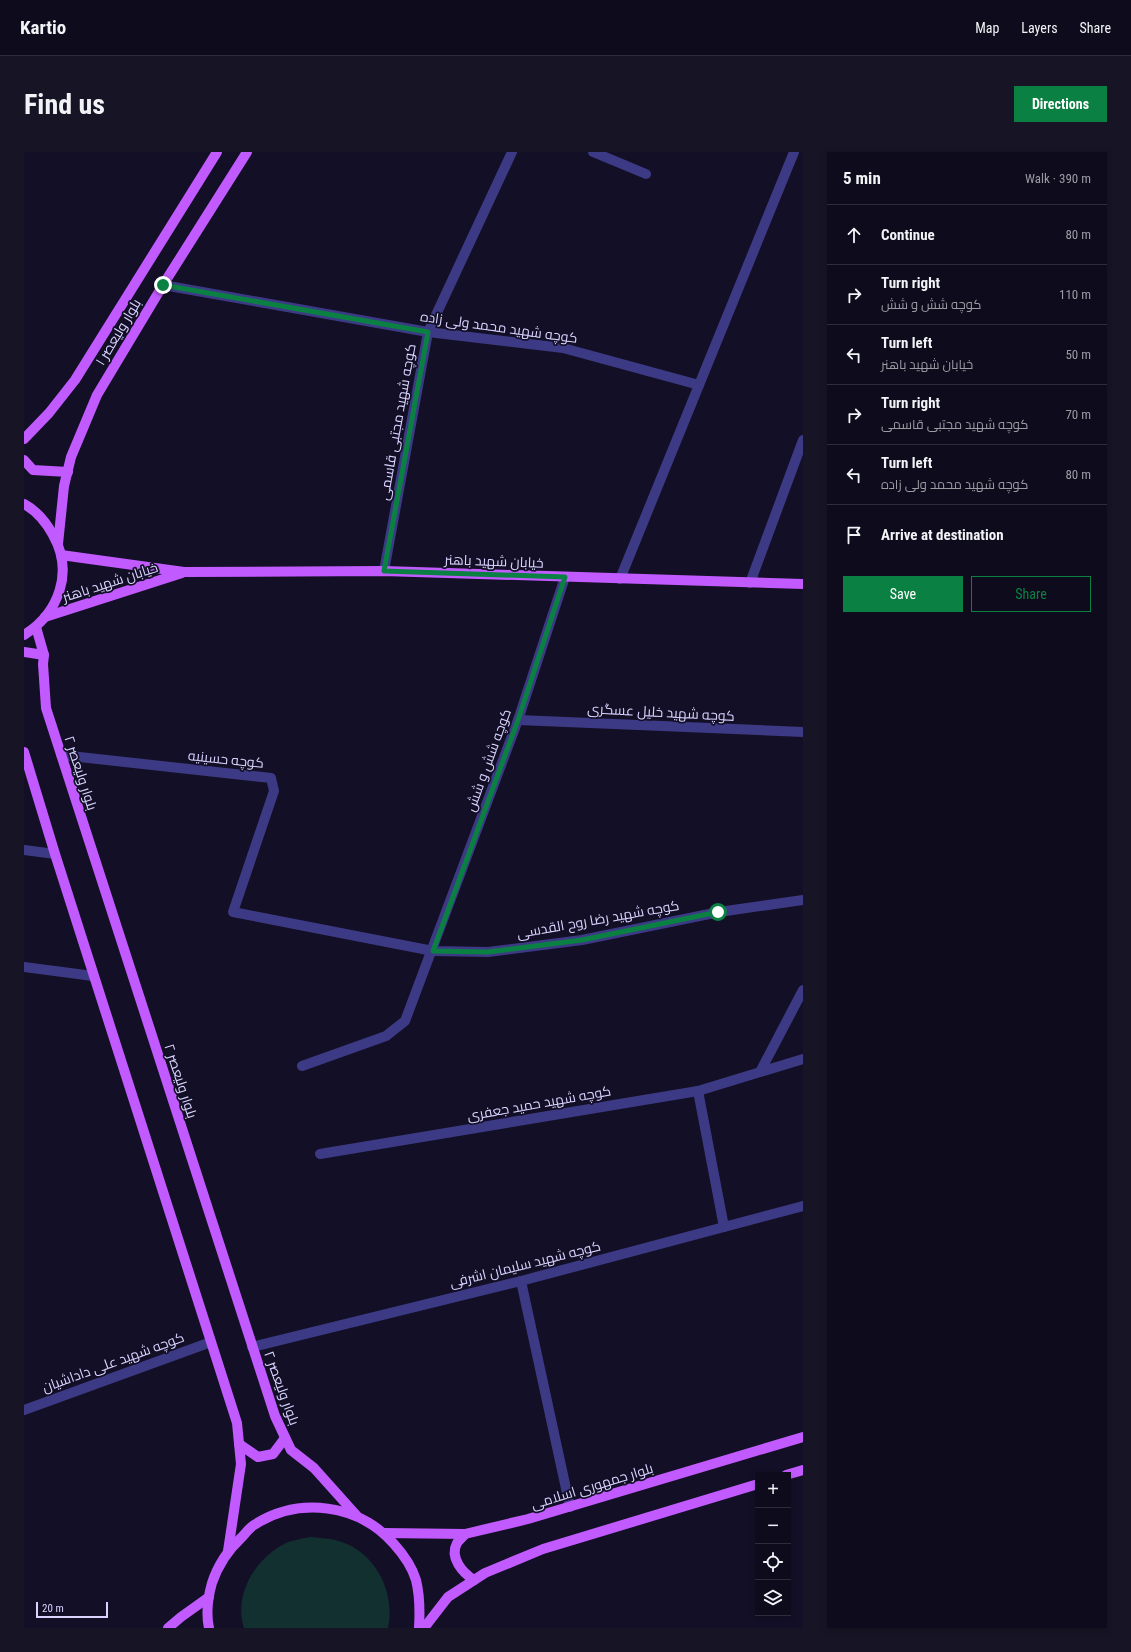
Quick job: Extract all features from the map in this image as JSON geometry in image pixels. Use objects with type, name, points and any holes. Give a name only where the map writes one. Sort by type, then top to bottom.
[{"type":"main road","name":"بلوار ولیعصر ۱","points":[[24,439],[75,380],[217,152]]},
{"type":"main road","name":"بلوار ولیعصر ۱","points":[[58,544],[64,486],[71,457],[97,396],[163,285],[247,152]]},
{"type":"main road","points":[[24,460],[33,470],[68,472]]},
{"type":"main road","points":[[24,504],[32,509],[48,525],[58,544],[63,571],[55,604],[45,618],[36,627],[24,635]]},
{"type":"main road","name":"خیابان شهید باهنر","points":[[61,555],[184,572],[384,571],[803,584]]},
{"type":"main road","name":"خیابان شهید باهنر","points":[[45,618],[184,572]]},
{"type":"main road","name":"بلوار ولیعصر ۲","points":[[36,627],[44,655],[43,664],[46,708],[275,1416],[291,1450],[314,1468],[357,1516]]},
{"type":"main road","points":[[24,652],[44,655]]},
{"type":"main road","points":[[24,752],[55,854],[237,1423],[241,1464],[228,1551]]},
{"type":"main road","name":"بلوار جمهوری اسلامی","points":[[384,1533],[465,1534],[528,1520],[803,1437]]},
{"type":"main road","points":[[239,1444],[258,1457],[273,1454],[285,1438]]},
{"type":"main road","points":[[791,1474],[803,1470]]},
{"type":"main road","points":[[424,1628],[448,1597],[485,1573],[543,1549],[755,1485]]},
{"type":"main road","points":[[209,1628],[208,1596],[216,1572],[228,1551],[254,1525],[286,1510],[322,1507],[357,1516],[384,1533],[403,1554],[415,1579],[421,1606],[419,1628]]},
{"type":"main road","points":[[465,1534],[456,1544],[456,1561],[465,1575],[474,1580]]},
{"type":"main road","points":[[168,1628],[208,1596]]},
{"type":"street","name":"کوچه شهید مجتبی قاسمی","points":[[384,571],[428,332],[512,152]]},
{"type":"street","points":[[593,152],[646,174]]},
{"type":"street","points":[[620,579],[794,152]]},
{"type":"street","name":"کوچه شهید محمد ولی زاده","points":[[163,285],[428,332],[563,348],[699,385]]},
{"type":"street","points":[[750,582],[803,440]]},
{"type":"street","name":"کوچه شش و شش","points":[[302,1066],[386,1036],[405,1021],[433,951],[518,720],[565,577]]},
{"type":"street","name":"کوچه شهید خلیل عسگری","points":[[518,720],[803,732]]},
{"type":"street","name":"کوچه حسینیه","points":[[61,754],[271,778],[274,792],[233,912]]},
{"type":"street","points":[[24,850],[55,854]]},
{"type":"street","name":"کوچه شهید رضا روح القدسی","points":[[233,912],[433,951],[488,952],[582,940],[718,912],[803,900]]},
{"type":"street","points":[[24,967],[94,976]]},
{"type":"street","points":[[760,1072],[803,990]]},
{"type":"street","name":"کوچه شهید حمید جعفری","points":[[320,1154],[698,1091],[803,1059]]},
{"type":"street","points":[[698,1091],[724,1227]]},
{"type":"street","name":"کوچه شهید سلیمان اشرفی","points":[[252,1347],[521,1281],[803,1206]]},
{"type":"street","points":[[521,1281],[570,1507]]},
{"type":"street","name":"کوچه شهید علی داداشیان","points":[[24,1410],[211,1342]]},
{"type":"green space","points":[[310,1537],[332,1539],[349,1545],[361,1552],[371,1562],[385,1586],[389,1600],[390,1614],[388,1628],[244,1628],[241,1615],[242,1602],[250,1578],[257,1568],[265,1558],[286,1543]]},
{"type":"route","points":[[163,285],[428,332],[384,571],[565,577],[518,720],[433,951],[488,952],[582,940],[718,912]]}]
